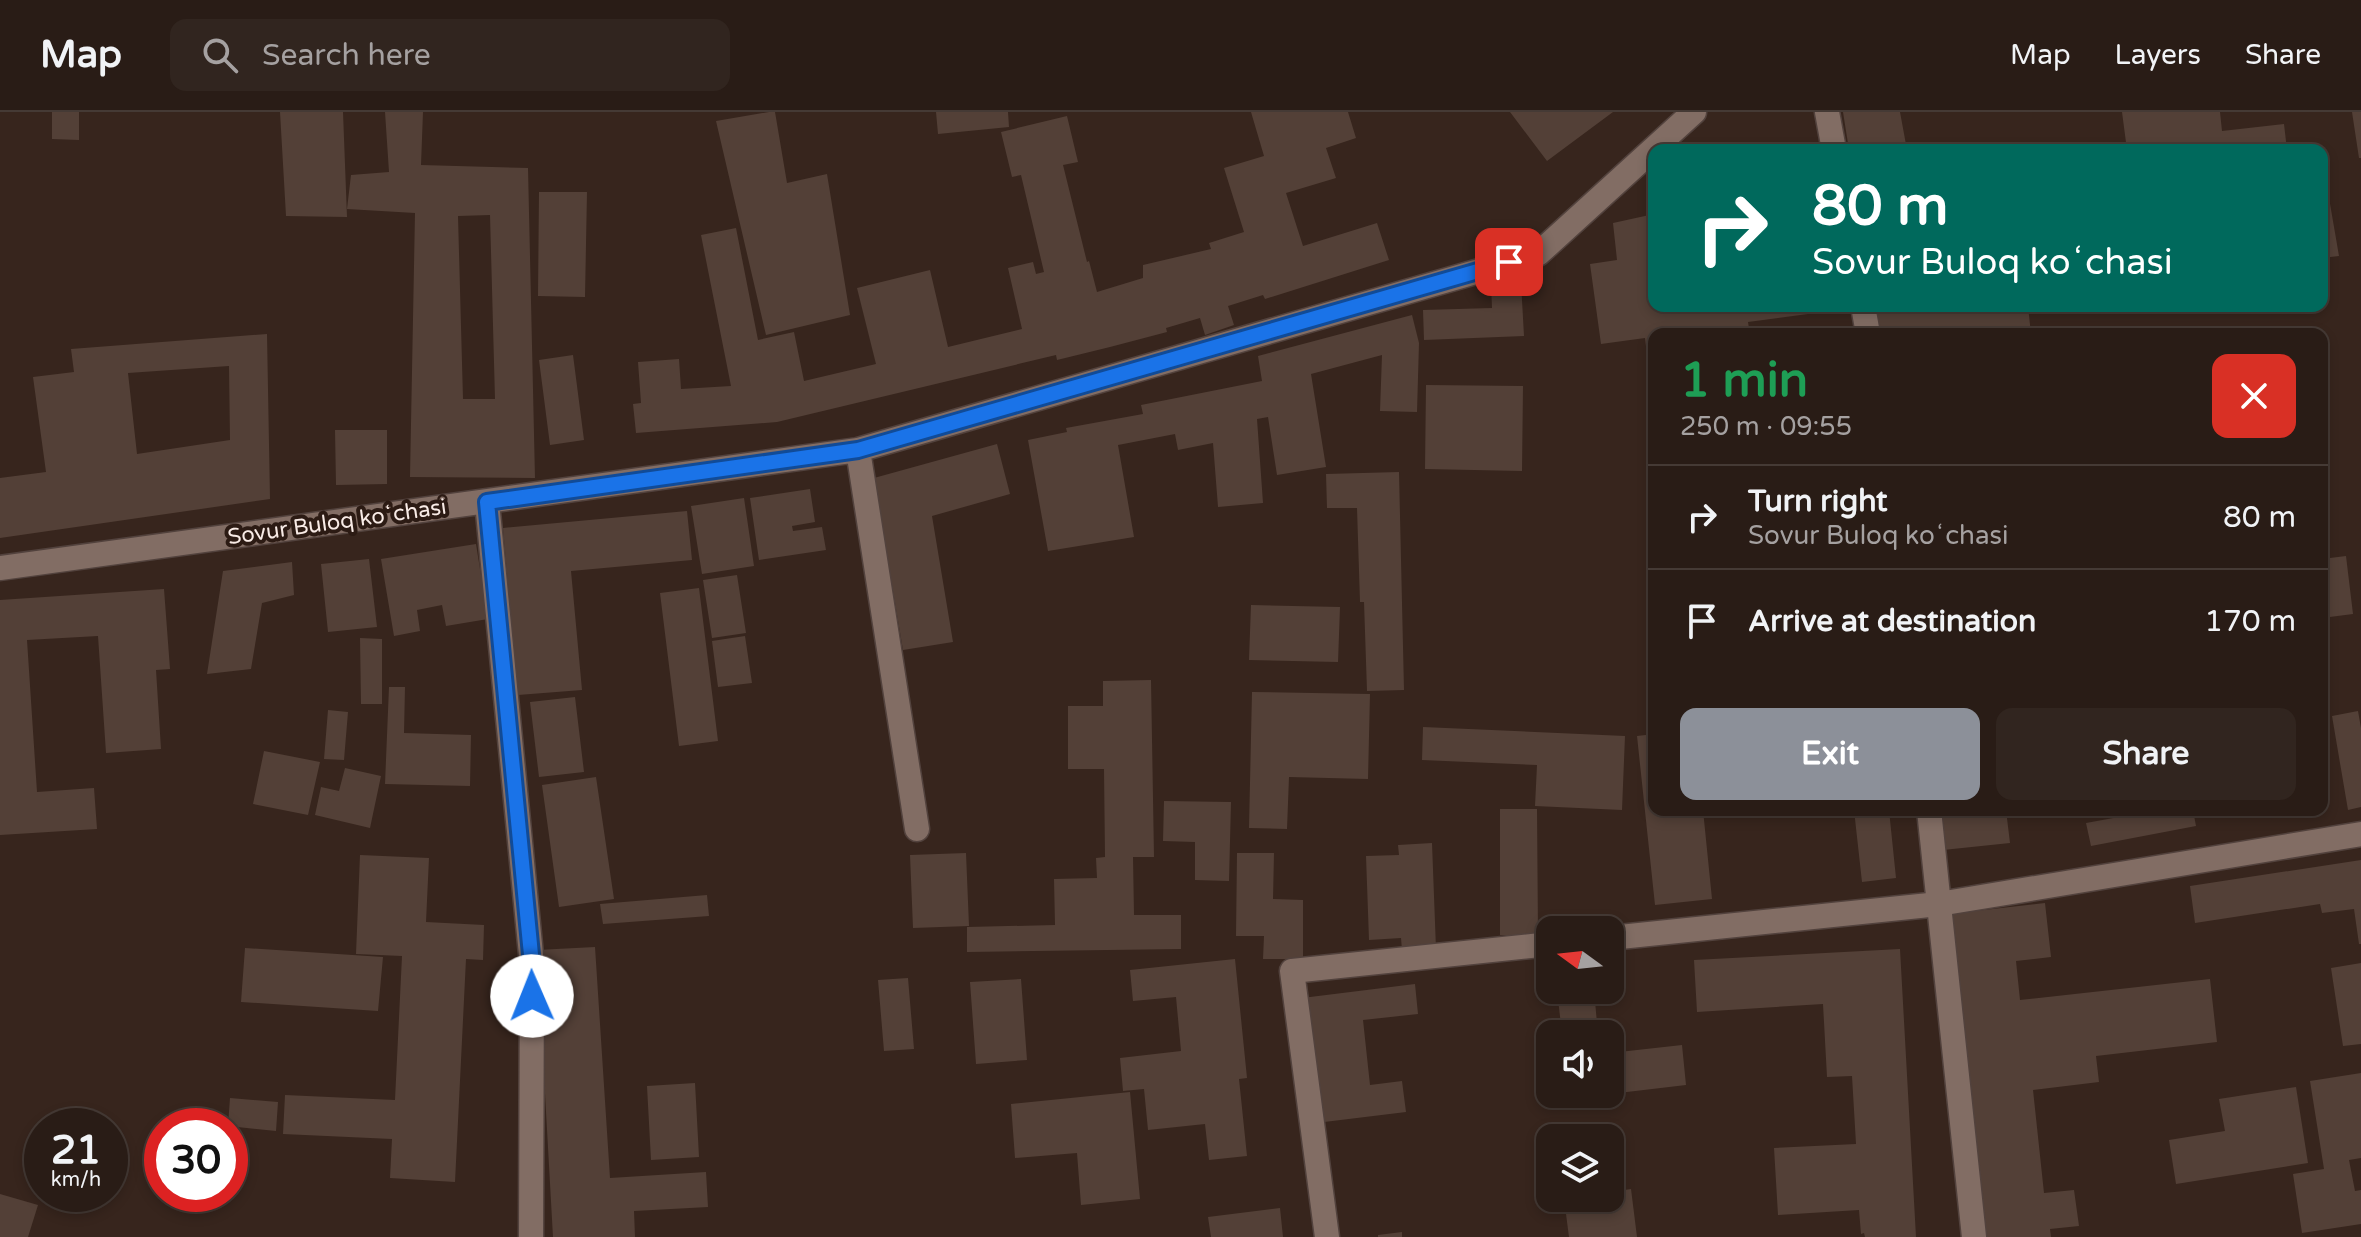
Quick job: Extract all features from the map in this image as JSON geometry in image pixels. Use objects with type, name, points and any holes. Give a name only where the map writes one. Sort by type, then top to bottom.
[{"type":"street","name":"Sovur Buloq koʻchasi","points":[[1659,144],[1694,112]]},
{"type":"street","points":[[1827,112],[1833,144]]},
{"type":"street","name":"Sovur Buloq koʻchasi","points":[[0,568],[858,450],[1538,254],[1648,154]]},
{"type":"street","points":[[858,450],[917,829]]},
{"type":"street","points":[[487,502],[532,965],[531,1237]]},
{"type":"street","points":[[1930,816],[1974,1237]]},
{"type":"street","points":[[1624,937],[1939,904],[2361,834]]},
{"type":"street","points":[[1327,1237],[1292,971],[1536,945]]},
{"type":"building","points":[[52,112],[79,112],[79,140],[52,139]]},
{"type":"building","points":[[280,112],[343,112],[347,217],[286,216]]},
{"type":"building","points":[[385,112],[423,112],[421,165],[528,168],[535,478],[410,477],[415,213],[347,209],[351,175],[389,172]],"holes":[[[490,215],[495,399],[463,399],[458,216]]]},
{"type":"building","points":[[775,112],[787,183],[827,174],[850,315],[766,335],[716,121]]},
{"type":"building","points":[[936,112],[1008,112],[1009,127],[938,134]]},
{"type":"building","points":[[1251,112],[1348,112],[1356,138],[1326,148],[1336,178],[1286,193],[1303,246],[1377,223],[1389,260],[1265,299],[1263,295],[1228,306],[1234,325],[1205,335],[1200,318],[1166,328],[1167,332],[1110,347],[1057,360],[1056,355],[777,422],[636,433],[633,404],[641,403],[638,362],[679,359],[681,389],[731,386],[701,235],[736,228],[758,340],[794,332],[804,381],[876,364],[857,288],[930,270],[948,347],[1022,329],[1008,268],[1033,262],[1036,274],[1044,272],[1021,175],[1012,177],[1001,132],[1067,116],[1078,162],[1063,165],[1097,292],[1143,278],[1143,265],[1211,249],[1209,243],[1244,232],[1224,168],[1264,156]]},
{"type":"building","points":[[1510,112],[1613,112],[1547,161]]},
{"type":"building","points":[[1843,112],[1900,112],[1906,144],[1848,144]]},
{"type":"building","points":[[2122,112],[2220,112],[2222,131],[2284,124],[2286,144],[2126,144]]},
{"type":"building","points":[[2352,112],[2361,112],[2361,158],[2359,158]]},
{"type":"building","points":[[539,192],[587,192],[585,297],[538,296]]},
{"type":"building","points":[[2328,192],[2339,256],[2328,257]]},
{"type":"building","points":[[1648,215],[1648,312],[1823,312],[1748,322],[1749,328],[1648,328],[1648,363],[1645,338],[1601,344],[1590,264],[1617,260],[1613,223]]},
{"type":"building","points":[[1521,282],[1524,336],[1424,340],[1423,310],[1492,308],[1491,283]]},
{"type":"building","points":[[1870,312],[2029,312],[2030,328],[1872,328]]},
{"type":"building","points":[[1412,315],[1419,343],[1417,412],[1380,411],[1382,355],[1311,374],[1326,467],[1277,475],[1268,417],[1257,419],[1263,503],[1218,507],[1213,443],[1178,450],[1175,434],[1118,445],[1134,537],[1048,551],[1028,440],[1067,432],[1066,428],[1143,414],[1141,405],[1262,381],[1258,356]]},
{"type":"building","points":[[267,334],[270,499],[0,538],[0,478],[46,472],[33,377],[74,372],[71,349]],"holes":[[[229,366],[230,440],[137,454],[128,373]]]},
{"type":"building","points":[[573,355],[584,440],[550,445],[539,360]]},
{"type":"building","points":[[1426,385],[1523,386],[1522,471],[1425,469]]},
{"type":"building","points":[[335,430],[387,430],[387,484],[336,485]]},
{"type":"building","points":[[997,444],[1010,494],[932,516],[953,642],[903,650],[874,478]]},
{"type":"building","points":[[1399,472],[1404,690],[1367,691],[1357,508],[1327,508],[1326,474]]},
{"type":"building","points":[[810,489],[815,522],[792,526],[793,531],[822,527],[826,550],[759,560],[750,498]]},
{"type":"building","points":[[744,498],[754,566],[702,574],[691,506]]},
{"type":"building","points":[[687,511],[692,560],[571,571],[582,690],[518,695],[503,528]]},
{"type":"building","points":[[476,544],[488,619],[446,626],[442,605],[417,610],[420,631],[394,636],[381,559]]},
{"type":"building","points":[[2346,556],[2353,614],[2328,617],[2328,558]]},
{"type":"building","points":[[369,559],[377,627],[328,632],[321,564]]},
{"type":"building","points":[[292,562],[294,595],[262,603],[251,669],[207,674],[223,571]]},
{"type":"building","points":[[737,575],[746,633],[712,638],[703,580]]},
{"type":"building","points":[[699,588],[718,741],[679,746],[660,593]]},
{"type":"building","points":[[164,589],[170,669],[156,670],[161,749],[106,753],[98,636],[27,640],[37,792],[94,788],[97,829],[0,835],[0,600]]},
{"type":"building","points":[[1251,605],[1340,607],[1338,662],[1249,660]]},
{"type":"building","points":[[745,636],[752,683],[718,687],[712,641]]},
{"type":"building","points":[[360,638],[382,639],[382,704],[361,704]]},
{"type":"building","points":[[1151,680],[1154,857],[1133,857],[1134,915],[1181,915],[1181,949],[967,952],[967,927],[1055,925],[1054,879],[1097,878],[1096,858],[1105,857],[1104,769],[1068,769],[1068,706],[1103,706],[1103,681]]},
{"type":"building","points":[[389,687],[405,687],[404,733],[471,735],[470,786],[385,784]]},
{"type":"building","points":[[1252,692],[1370,694],[1368,779],[1289,777],[1287,829],[1249,828]]},
{"type":"building","points":[[575,697],[584,772],[539,777],[530,702]]},
{"type":"building","points":[[328,710],[348,712],[344,760],[324,759]]},
{"type":"building","points":[[2358,711],[2361,728],[2361,807],[2348,810],[2332,716]]},
{"type":"building","points":[[1423,727],[1625,736],[1622,810],[1535,806],[1537,765],[1422,760]]},
{"type":"building","points":[[1648,735],[1648,816],[1704,816],[1712,899],[1655,905],[1637,736]]},
{"type":"building","points":[[264,751],[320,762],[308,815],[253,804]]},
{"type":"building","points":[[345,768],[381,776],[370,828],[315,815],[321,787],[339,791]]},
{"type":"building","points":[[596,777],[614,899],[559,907],[542,785]]},
{"type":"building","points":[[1164,801],[1231,802],[1229,881],[1195,880],[1195,842],[1163,841]]},
{"type":"building","points":[[1500,809],[1537,809],[1536,935],[1500,935]]},
{"type":"building","points":[[1855,816],[1890,816],[1896,878],[1862,882]]},
{"type":"building","points":[[1940,816],[2007,816],[2010,843],[1943,850]]},
{"type":"building","points":[[2124,816],[2194,816],[2196,826],[2091,846],[2086,823]]},
{"type":"building","points":[[1432,843],[1436,949],[1402,950],[1401,938],[1369,940],[1366,856],[1399,855],[1398,845]]},
{"type":"building","points":[[966,853],[969,926],[913,928],[910,855]]},
{"type":"building","points":[[1237,853],[1274,853],[1273,899],[1303,900],[1303,959],[1263,959],[1264,936],[1236,936]]},
{"type":"building","points":[[360,855],[429,858],[426,922],[484,925],[483,960],[466,959],[455,1182],[390,1178],[392,1139],[283,1134],[285,1095],[395,1100],[402,956],[356,954]]},
{"type":"building","points":[[2361,860],[2361,944],[2354,909],[2322,913],[2320,904],[2195,923],[2190,886]]},
{"type":"building","points":[[707,895],[709,916],[603,924],[600,904]]},
{"type":"building","points":[[2045,903],[2051,957],[2016,961],[2020,1000],[2210,979],[2217,1042],[2096,1056],[2099,1082],[2033,1090],[2044,1193],[2074,1190],[2079,1226],[2050,1229],[2051,1237],[1985,1237],[1949,914]]},
{"type":"building","points":[[595,947],[610,1178],[706,1172],[708,1207],[634,1211],[635,1237],[553,1237],[537,950]]},
{"type":"building","points":[[245,948],[383,957],[378,1011],[241,1002]]},
{"type":"building","points":[[1900,949],[1916,1237],[1865,1237],[1864,1233],[1861,1234],[1859,1210],[1778,1215],[1774,1148],[1856,1144],[1852,1076],[1827,1077],[1823,1004],[1697,1012],[1694,960]]},
{"type":"building","points":[[1235,959],[1247,1078],[1239,1079],[1247,1156],[1209,1160],[1205,1124],[1148,1130],[1144,1089],[1123,1091],[1120,1058],[1181,1051],[1176,997],[1133,1001],[1130,970]]},
{"type":"building","points":[[2361,963],[2361,1044],[2343,1046],[2331,968]]},
{"type":"building","points":[[908,978],[914,1049],[884,1051],[878,980]]},
{"type":"building","points":[[1021,979],[1027,1060],[976,1064],[970,982]]},
{"type":"building","points":[[1415,984],[1418,1014],[1363,1020],[1370,1085],[1402,1081],[1406,1112],[1316,1123],[1302,998]]},
{"type":"building","points":[[1559,1004],[1595,1004],[1597,1020],[1560,1020]]},
{"type":"building","points":[[1682,1045],[1686,1085],[1624,1092],[1624,1051]]},
{"type":"building","points":[[2361,1073],[2361,1158],[2349,1160],[2355,1191],[2361,1190],[2361,1224],[2302,1233],[2293,1174],[2324,1169],[2310,1081]]},
{"type":"building","points":[[695,1083],[699,1157],[651,1160],[647,1086]]},
{"type":"building","points":[[2296,1087],[2308,1163],[2176,1184],[2169,1140],[2225,1131],[2219,1099]]},
{"type":"building","points":[[1130,1092],[1140,1199],[1081,1205],[1077,1153],[1015,1158],[1011,1104]]},
{"type":"building","points":[[230,1098],[278,1102],[276,1131],[248,1128],[248,1108],[229,1108]]},
{"type":"building","points":[[1631,1189],[1637,1237],[1569,1237],[1566,1214],[1624,1212],[1624,1190]]},
{"type":"building","points":[[0,1194],[24,1201],[24,1212],[36,1212],[28,1237],[0,1237]]},
{"type":"building","points":[[1280,1208],[1283,1237],[1211,1237],[1208,1217]]},
{"type":"building","points":[[1402,1232],[1402,1237],[1378,1237],[1378,1235]]},
{"type":"route","points":[[532,996],[532,965],[487,502],[858,450],[1509,262]]}]
